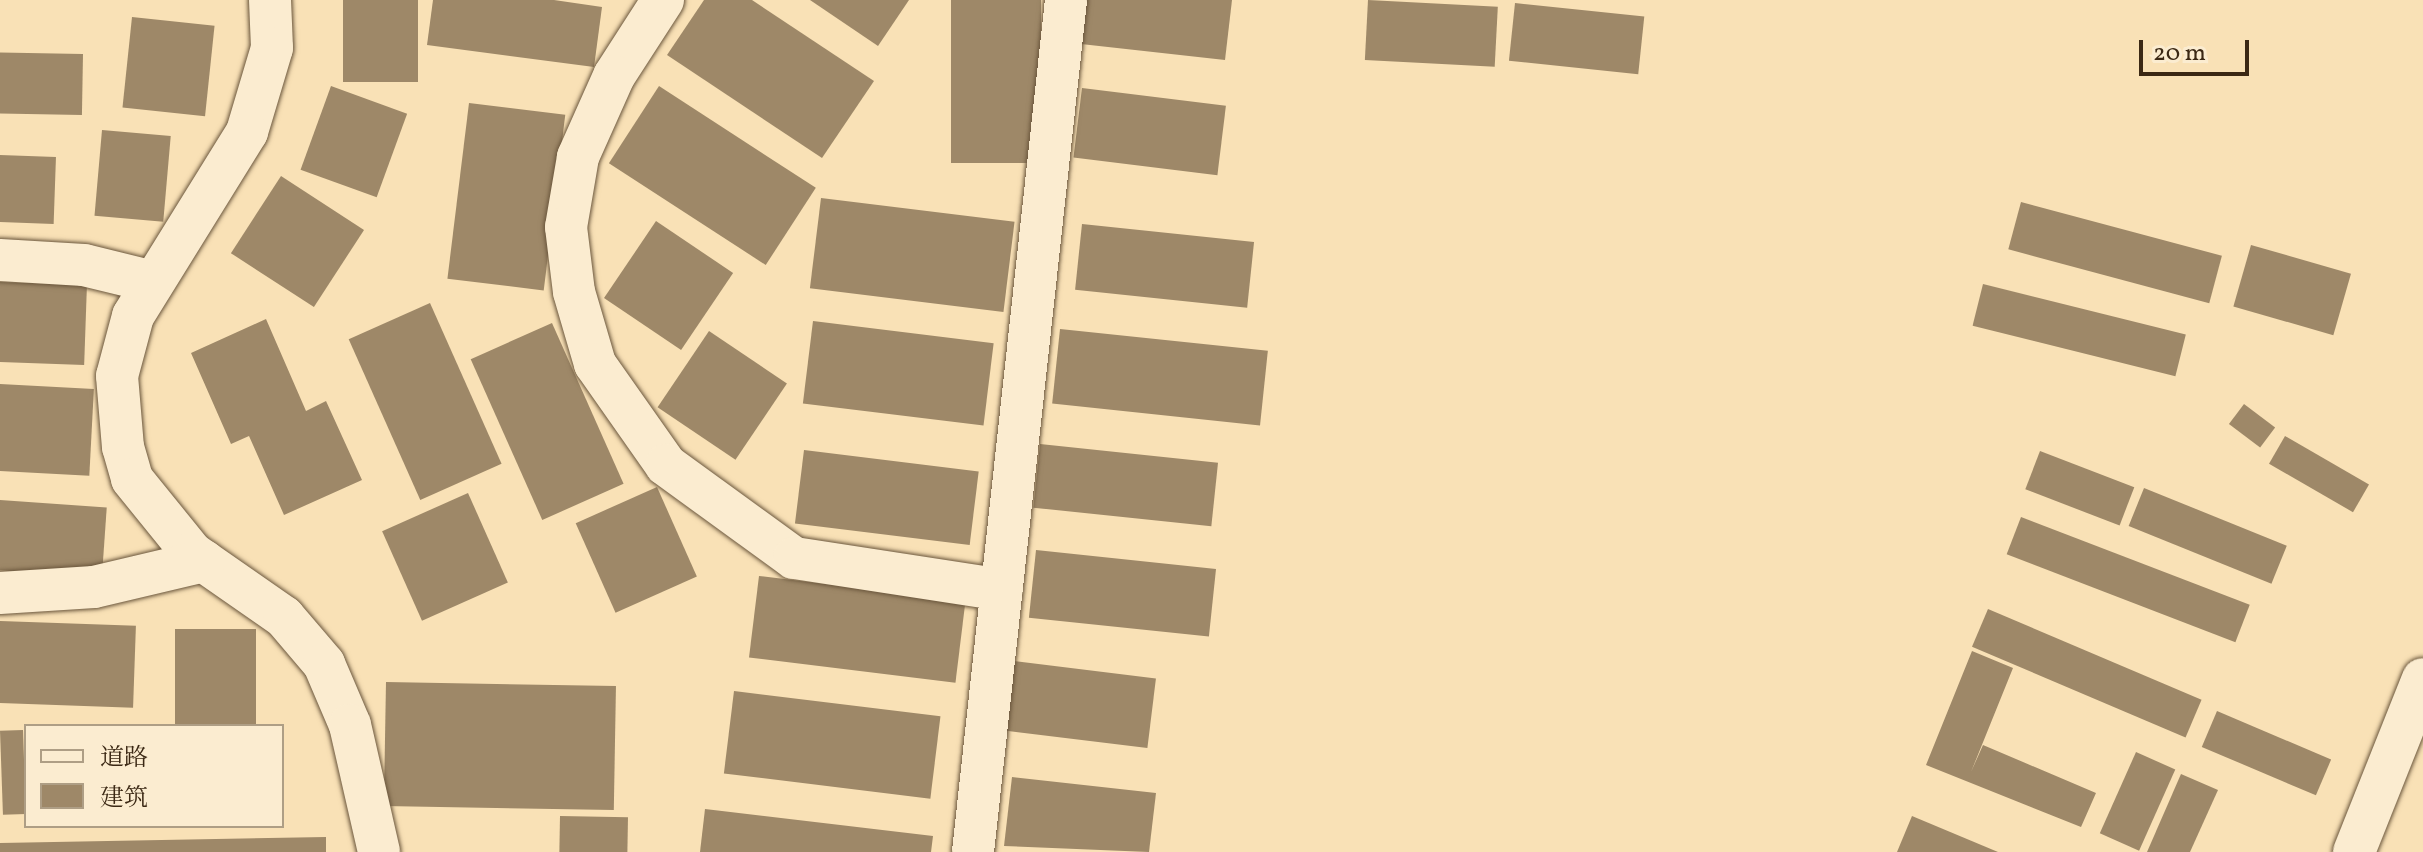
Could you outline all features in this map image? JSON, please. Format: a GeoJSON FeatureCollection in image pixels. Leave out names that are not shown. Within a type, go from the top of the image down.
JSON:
{"type":"FeatureCollection","features":[{"type":"Feature","properties":{"kind":"street"},"geometry":{"type":"LineString","coordinates":[[270,0],[272,48],[247,132],[133,316],[117,376],[123,447],[132,479],[204,561],[284,617],[324,664],[350,725],[379,852]]}},
{"type":"Feature","properties":{"kind":"street"},"geometry":{"type":"LineString","coordinates":[[663,0],[614,76],[578,157],[566,227],[574,292],[595,364],[666,465],[794,558],[1002,590]]}},
{"type":"Feature","properties":{"kind":"street"},"geometry":{"type":"LineString","coordinates":[[973,852],[1066,0]]}},
{"type":"Feature","properties":{"kind":"street"},"geometry":{"type":"LineString","coordinates":[[0,260],[84,265],[153,282]]}},
{"type":"Feature","properties":{"kind":"street"},"geometry":{"type":"LineString","coordinates":[[0,593],[94,587],[204,561]]}},
{"type":"Feature","properties":{"kind":"street"},"geometry":{"type":"LineString","coordinates":[[2354,852],[2423,679]]}},
{"type":"Feature","properties":{"kind":"building"},"geometry":{"type":"Polygon","coordinates":[[[343,0],[418,0],[418,82],[343,82],[343,0]]]}},
{"type":"Feature","properties":{"kind":"building"},"geometry":{"type":"Polygon","coordinates":[[[433,0],[554,0],[602,7],[594,67],[427,45],[433,0]]]}},
{"type":"Feature","properties":{"kind":"building"},"geometry":{"type":"Polygon","coordinates":[[[704,0],[752,0],[874,81],[822,158],[667,55],[704,0]]]}},
{"type":"Feature","properties":{"kind":"building"},"geometry":{"type":"Polygon","coordinates":[[[810,0],[909,0],[878,46],[810,0]]]}},
{"type":"Feature","properties":{"kind":"building"},"geometry":{"type":"Polygon","coordinates":[[[951,0],[1041,0],[1041,163],[951,163],[951,0]]]}},
{"type":"Feature","properties":{"kind":"building"},"geometry":{"type":"Polygon","coordinates":[[[1086,0],[1232,0],[1225,60],[1081,44],[1086,0]]]}},
{"type":"Feature","properties":{"kind":"building"},"geometry":{"type":"Polygon","coordinates":[[[1368,0],[1498,7],[1495,67],[1365,60],[1368,0]]]}},
{"type":"Feature","properties":{"kind":"building"},"geometry":{"type":"Polygon","coordinates":[[[1515,3],[1644,17],[1638,74],[1509,61],[1515,3]]]}},
{"type":"Feature","properties":{"kind":"building"},"geometry":{"type":"Polygon","coordinates":[[[132,17],[215,26],[205,116],[122,108],[132,17]]]}},
{"type":"Feature","properties":{"kind":"building"},"geometry":{"type":"Polygon","coordinates":[[[0,53],[83,54],[82,115],[0,114],[0,53]]]}},
{"type":"Feature","properties":{"kind":"building"},"geometry":{"type":"Polygon","coordinates":[[[331,86],[407,114],[377,197],[301,170],[331,86]]]}},
{"type":"Feature","properties":{"kind":"building"},"geometry":{"type":"Polygon","coordinates":[[[659,86],[816,188],[766,265],[609,163],[659,86]]]}},
{"type":"Feature","properties":{"kind":"building"},"geometry":{"type":"Polygon","coordinates":[[[1082,88],[1226,106],[1217,175],[1073,157],[1082,88]]]}},
{"type":"Feature","properties":{"kind":"building"},"geometry":{"type":"Polygon","coordinates":[[[469,103],[565,115],[544,291],[447,279],[469,103]]]}},
{"type":"Feature","properties":{"kind":"building"},"geometry":{"type":"Polygon","coordinates":[[[102,130],[171,136],[163,222],[95,216],[102,130]]]}},
{"type":"Feature","properties":{"kind":"building"},"geometry":{"type":"Polygon","coordinates":[[[0,155],[56,157],[54,224],[0,222],[0,155]]]}},
{"type":"Feature","properties":{"kind":"building"},"geometry":{"type":"Polygon","coordinates":[[[281,176],[364,230],[314,307],[231,253],[281,176]]]}},
{"type":"Feature","properties":{"kind":"building"},"geometry":{"type":"Polygon","coordinates":[[[821,198],[1015,222],[1003,312],[810,288],[821,198]]]}},
{"type":"Feature","properties":{"kind":"building"},"geometry":{"type":"Polygon","coordinates":[[[2021,202],[2222,256],[2209,303],[2008,249],[2021,202]]]}},
{"type":"Feature","properties":{"kind":"building"},"geometry":{"type":"Polygon","coordinates":[[[656,221],[733,273],[681,350],[604,298],[656,221]]]}},
{"type":"Feature","properties":{"kind":"building"},"geometry":{"type":"Polygon","coordinates":[[[1082,224],[1254,242],[1247,308],[1075,290],[1082,224]]]}},
{"type":"Feature","properties":{"kind":"building"},"geometry":{"type":"Polygon","coordinates":[[[2251,245],[2351,274],[2333,335],[2233,307],[2251,245]]]}},
{"type":"Feature","properties":{"kind":"building"},"geometry":{"type":"Polygon","coordinates":[[[0,282],[87,285],[84,365],[0,362],[0,282]]]}},
{"type":"Feature","properties":{"kind":"building"},"geometry":{"type":"Polygon","coordinates":[[[1983,284],[2186,335],[2175,376],[1973,326],[1983,284]]]}},
{"type":"Feature","properties":{"kind":"building"},"geometry":{"type":"Polygon","coordinates":[[[430,303],[502,464],[420,500],[349,339],[430,303]]]}},
{"type":"Feature","properties":{"kind":"building"},"geometry":{"type":"Polygon","coordinates":[[[266,319],[306,411],[326,401],[362,480],[284,515],[249,436],[231,444],[191,353],[266,319]]]}},
{"type":"Feature","properties":{"kind":"building"},"geometry":{"type":"Polygon","coordinates":[[[813,321],[994,343],[984,426],[803,403],[813,321]]]}},
{"type":"Feature","properties":{"kind":"building"},"geometry":{"type":"Polygon","coordinates":[[[552,323],[624,484],[542,520],[471,359],[552,323]]]}},
{"type":"Feature","properties":{"kind":"building"},"geometry":{"type":"Polygon","coordinates":[[[1060,329],[1268,351],[1260,425],[1052,404],[1060,329]]]}},
{"type":"Feature","properties":{"kind":"building"},"geometry":{"type":"Polygon","coordinates":[[[709,331],[787,384],[735,460],[658,407],[709,331]]]}},
{"type":"Feature","properties":{"kind":"building"},"geometry":{"type":"Polygon","coordinates":[[[0,384],[94,389],[89,476],[0,471],[0,384]]]}},
{"type":"Feature","properties":{"kind":"building"},"geometry":{"type":"Polygon","coordinates":[[[2244,404],[2275,427],[2260,447],[2229,424],[2244,404]]]}},
{"type":"Feature","properties":{"kind":"building"},"geometry":{"type":"Polygon","coordinates":[[[2285,436],[2369,484],[2353,512],[2269,464],[2285,436]]]}},
{"type":"Feature","properties":{"kind":"building"},"geometry":{"type":"Polygon","coordinates":[[[1040,444],[1218,463],[1211,526],[1033,508],[1040,444]]]}},
{"type":"Feature","properties":{"kind":"building"},"geometry":{"type":"Polygon","coordinates":[[[804,450],[979,471],[970,545],[795,523],[804,450]]]}},
{"type":"Feature","properties":{"kind":"building"},"geometry":{"type":"Polygon","coordinates":[[[2040,451],[2134,487],[2120,525],[2025,489],[2040,451]]]}},
{"type":"Feature","properties":{"kind":"building"},"geometry":{"type":"Polygon","coordinates":[[[657,487],[697,577],[616,613],[576,523],[657,487]]]}},
{"type":"Feature","properties":{"kind":"building"},"geometry":{"type":"Polygon","coordinates":[[[2144,488],[2287,546],[2271,584],[2129,526],[2144,488]]]}},
{"type":"Feature","properties":{"kind":"building"},"geometry":{"type":"Polygon","coordinates":[[[468,493],[508,583],[422,621],[382,531],[468,493]]]}},
{"type":"Feature","properties":{"kind":"building"},"geometry":{"type":"Polygon","coordinates":[[[0,500],[107,507],[102,577],[0,570],[0,500]]]}},
{"type":"Feature","properties":{"kind":"building"},"geometry":{"type":"Polygon","coordinates":[[[2021,517],[2250,605],[2235,642],[2007,554],[2021,517]]]}},
{"type":"Feature","properties":{"kind":"building"},"geometry":{"type":"Polygon","coordinates":[[[1036,550],[1216,569],[1209,637],[1029,618],[1036,550]]]}},
{"type":"Feature","properties":{"kind":"building"},"geometry":{"type":"Polygon","coordinates":[[[759,576],[965,601],[955,683],[749,657],[759,576]]]}},
{"type":"Feature","properties":{"kind":"building"},"geometry":{"type":"Polygon","coordinates":[[[1988,609],[2202,700],[2186,737],[1972,647],[1988,609]]]}},
{"type":"Feature","properties":{"kind":"building"},"geometry":{"type":"Polygon","coordinates":[[[0,621],[136,626],[133,708],[0,703],[0,621]]]}},
{"type":"Feature","properties":{"kind":"building"},"geometry":{"type":"Polygon","coordinates":[[[175,629],[256,629],[256,724],[175,724],[175,629]]]}},
{"type":"Feature","properties":{"kind":"building"},"geometry":{"type":"Polygon","coordinates":[[[1972,651],[2013,668],[1971,772],[1983,745],[2096,793],[2081,827],[1926,765],[1972,651]]]}},
{"type":"Feature","properties":{"kind":"building"},"geometry":{"type":"Polygon","coordinates":[[[1013,661],[1156,679],[1147,748],[1004,730],[1013,661]]]}},
{"type":"Feature","properties":{"kind":"building"},"geometry":{"type":"Polygon","coordinates":[[[386,682],[616,686],[614,810],[384,806],[386,682]]]}},
{"type":"Feature","properties":{"kind":"building"},"geometry":{"type":"Polygon","coordinates":[[[734,691],[940,716],[930,799],[724,773],[734,691]]]}},
{"type":"Feature","properties":{"kind":"building"},"geometry":{"type":"Polygon","coordinates":[[[2217,711],[2331,759],[2316,795],[2202,747],[2217,711]]]}},
{"type":"Feature","properties":{"kind":"building"},"geometry":{"type":"Polygon","coordinates":[[[23,730],[24,814],[3,815],[0,731],[23,730]]]}},
{"type":"Feature","properties":{"kind":"building"},"geometry":{"type":"Polygon","coordinates":[[[2136,752],[2175,769],[2139,851],[2100,833],[2136,752]]]}},
{"type":"Feature","properties":{"kind":"building"},"geometry":{"type":"Polygon","coordinates":[[[2181,774],[2218,790],[2190,852],[2147,852],[2181,774]]]}},
{"type":"Feature","properties":{"kind":"building"},"geometry":{"type":"Polygon","coordinates":[[[1012,777],[1156,793],[1149,852],[1004,846],[1012,777]]]}},
{"type":"Feature","properties":{"kind":"building"},"geometry":{"type":"Polygon","coordinates":[[[705,809],[933,836],[931,852],[700,852],[705,809]]]}},
{"type":"Feature","properties":{"kind":"building"},"geometry":{"type":"Polygon","coordinates":[[[560,816],[628,817],[627,852],[559,852],[560,816]]]}},
{"type":"Feature","properties":{"kind":"building"},"geometry":{"type":"Polygon","coordinates":[[[1912,816],[1998,852],[1897,852],[1912,816]]]}},
{"type":"Feature","properties":{"kind":"building"},"geometry":{"type":"Polygon","coordinates":[[[326,837],[326,852],[0,852],[0,843],[326,837]]]}}]}
